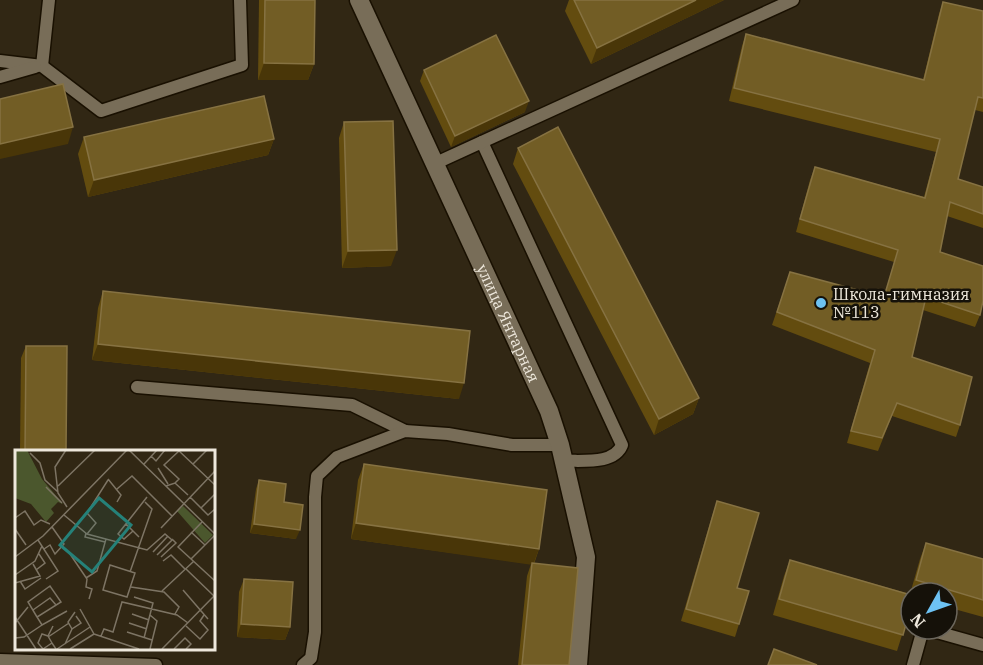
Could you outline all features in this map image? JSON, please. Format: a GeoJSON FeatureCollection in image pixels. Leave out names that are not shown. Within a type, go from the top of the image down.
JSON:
{"type":"FeatureCollection","features":[{"type":"Feature","properties":{"kind":"street","name":"улица Янтарная"},"geometry":{"type":"LineString","coordinates":[[359,0],[549,411],[562,453],[586,557],[579,665]]}},
{"type":"Feature","properties":{"kind":"lane"},"geometry":{"type":"LineString","coordinates":[[42,66],[49,0]]}},
{"type":"Feature","properties":{"kind":"lane"},"geometry":{"type":"LineString","coordinates":[[0,61],[42,66],[101,111],[242,65],[240,0]]}},
{"type":"Feature","properties":{"kind":"lane"},"geometry":{"type":"LineString","coordinates":[[436,163],[794,0]]}},
{"type":"Feature","properties":{"kind":"lane"},"geometry":{"type":"LineString","coordinates":[[0,77],[42,66]]}},
{"type":"Feature","properties":{"kind":"lane"},"geometry":{"type":"LineString","coordinates":[[137,387],[352,405],[405,431],[448,434],[562,453],[608,458],[619,452],[622,445],[482,142]]}},
{"type":"Feature","properties":{"kind":"lane"},"geometry":{"type":"LineString","coordinates":[[303,665],[311,658],[315,632],[317,476],[337,457],[405,431]]}},
{"type":"Feature","properties":{"kind":"lane"},"geometry":{"type":"LineString","coordinates":[[959,638],[983,645]]}},
{"type":"Feature","properties":{"kind":"lane"},"geometry":{"type":"LineString","coordinates":[[913,665],[921,641]]}},
{"type":"Feature","properties":{"kind":"lane"},"geometry":{"type":"LineString","coordinates":[[0,660],[156,665]]}},
{"type":"Feature","properties":{"kind":"building"},"geometry":{"type":"Polygon","coordinates":[[[265,0],[315,0],[314,64],[264,63],[265,0]]]}},
{"type":"Feature","properties":{"kind":"building"},"geometry":{"type":"Polygon","coordinates":[[[574,0],[696,0],[597,48],[574,0]]]}},
{"type":"Feature","properties":{"kind":"building"},"geometry":{"type":"Polygon","coordinates":[[[943,2],[983,11],[983,98],[978,97],[958,179],[983,187],[983,214],[950,202],[940,252],[983,266],[983,301],[980,315],[926,297],[912,357],[972,377],[960,425],[897,403],[882,438],[851,431],[875,350],[777,312],[790,272],[884,297],[898,250],[800,219],[815,167],[925,198],[940,139],[734,88],[746,34],[924,80],[943,2]]]}},
{"type":"Feature","properties":{"kind":"building"},"geometry":{"type":"Polygon","coordinates":[[[496,35],[529,101],[455,136],[424,70],[496,35]]]}},
{"type":"Feature","properties":{"kind":"building"},"geometry":{"type":"Polygon","coordinates":[[[63,84],[73,127],[0,144],[0,99],[63,84]]]}},
{"type":"Feature","properties":{"kind":"building"},"geometry":{"type":"Polygon","coordinates":[[[264,96],[274,139],[94,180],[84,137],[264,96]]]}},
{"type":"Feature","properties":{"kind":"building"},"geometry":{"type":"Polygon","coordinates":[[[393,121],[397,250],[348,251],[344,122],[393,121]]]}},
{"type":"Feature","properties":{"kind":"building"},"geometry":{"type":"Polygon","coordinates":[[[558,127],[699,398],[659,419],[518,148],[558,127]]]}},
{"type":"Feature","properties":{"kind":"building"},"geometry":{"type":"Polygon","coordinates":[[[103,291],[470,331],[464,383],[98,344],[103,291]]]}},
{"type":"Feature","properties":{"kind":"building"},"geometry":{"type":"Polygon","coordinates":[[[26,346],[67,346],[66,450],[25,450],[26,346]]]}},
{"type":"Feature","properties":{"kind":"building"},"geometry":{"type":"Polygon","coordinates":[[[364,464],[547,490],[539,549],[356,523],[364,464]]]}},
{"type":"Feature","properties":{"kind":"building"},"geometry":{"type":"Polygon","coordinates":[[[259,480],[286,484],[284,502],[303,505],[300,530],[254,524],[259,480]]]}},
{"type":"Feature","properties":{"kind":"building"},"geometry":{"type":"Polygon","coordinates":[[[717,501],[759,513],[737,588],[749,591],[739,624],[686,609],[717,501]]]}},
{"type":"Feature","properties":{"kind":"building"},"geometry":{"type":"Polygon","coordinates":[[[926,543],[983,559],[983,600],[959,593],[959,581],[916,580],[926,543]]]}},
{"type":"Feature","properties":{"kind":"building"},"geometry":{"type":"Polygon","coordinates":[[[790,560],[899,592],[899,634],[779,599],[790,560]]]}},
{"type":"Feature","properties":{"kind":"building"},"geometry":{"type":"Polygon","coordinates":[[[532,563],[578,568],[569,665],[522,665],[532,563]]]}},
{"type":"Feature","properties":{"kind":"building"},"geometry":{"type":"Polygon","coordinates":[[[244,579],[293,582],[290,627],[241,624],[244,579]]]}},
{"type":"Feature","properties":{"kind":"building"},"geometry":{"type":"Polygon","coordinates":[[[774,649],[817,665],[768,665],[774,649]]]}},
{"type":"Feature","properties":{"kind":"place","name":"Школа-гимназия №113"},"geometry":{"type":"Point","coordinates":[821,303]}}]}
